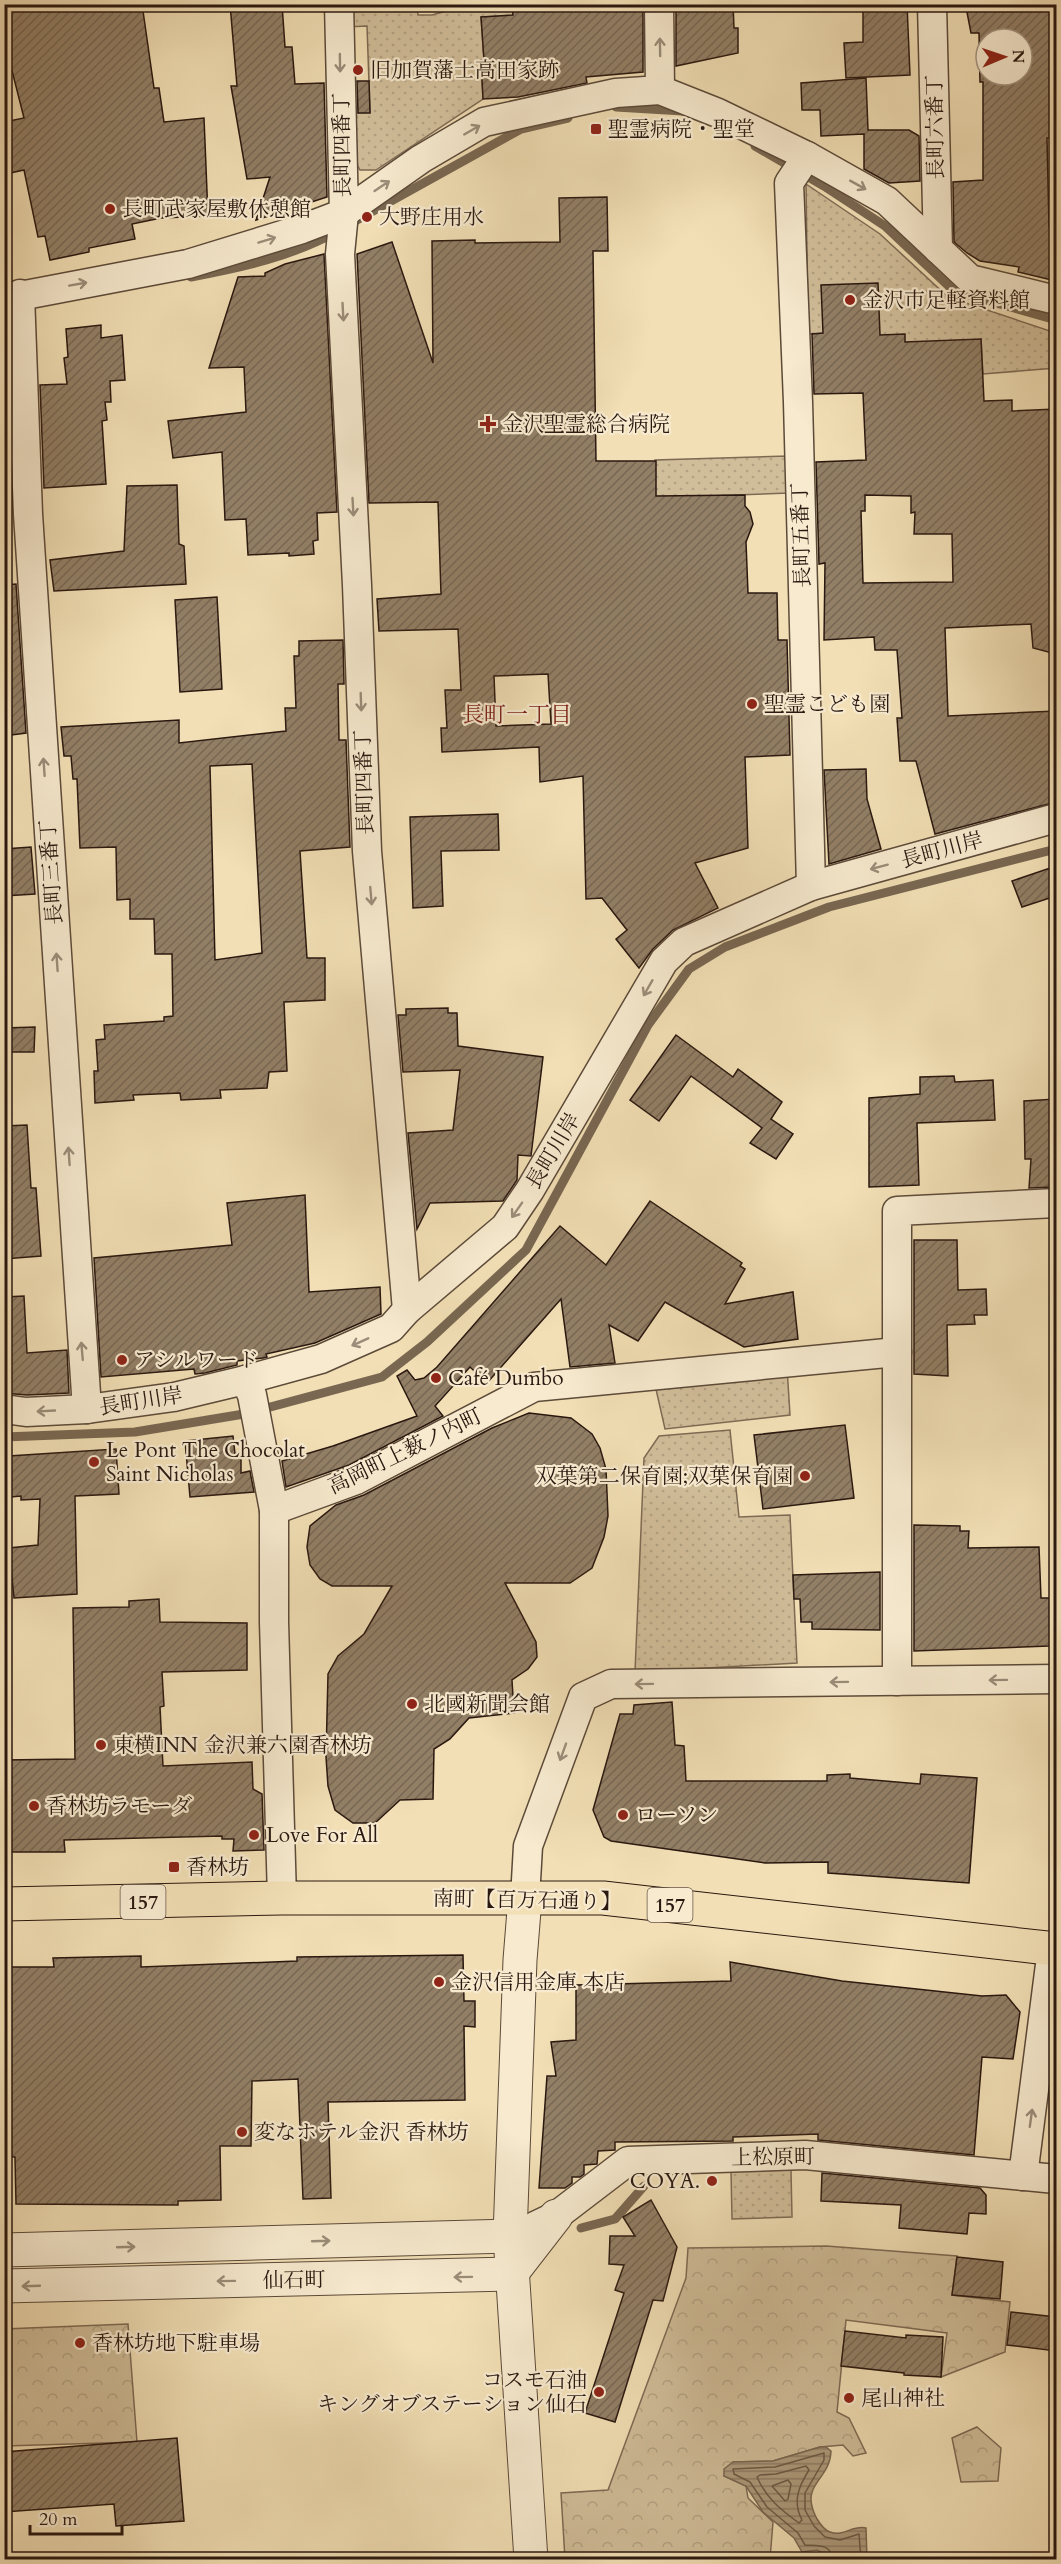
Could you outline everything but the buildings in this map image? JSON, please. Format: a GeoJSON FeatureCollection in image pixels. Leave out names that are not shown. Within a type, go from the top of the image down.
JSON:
{"type":"FeatureCollection","features":[{"type":"Feature","properties":{"kind":"highway","name":"南町【百万石通り】"},"geometry":{"type":"LineString","coordinates":[[282,1898],[603,1898],[1054,1949]]}},
{"type":"Feature","properties":{"kind":"highway","name":"157"},"geometry":{"type":"LineString","coordinates":[[4,1904],[282,1898]]}},
{"type":"Feature","properties":{"kind":"street","name":"長町四番丁"},"geometry":{"type":"LineString","coordinates":[[339,4],[344,213],[340,254],[357,585],[367,851],[407,1310]]}},
{"type":"Feature","properties":{"kind":"street"},"geometry":{"type":"LineString","coordinates":[[659,4],[660,90]]}},
{"type":"Feature","properties":{"kind":"street","name":"長町六番丁"},"geometry":{"type":"LineString","coordinates":[[932,4],[938,249]]}},
{"type":"Feature","properties":{"kind":"street"},"geometry":{"type":"LineString","coordinates":[[12,297],[188,264],[302,229],[344,213],[421,159],[484,122],[616,93],[660,90],[718,113],[807,156],[887,201],[970,279],[1056,300]]}},
{"type":"Feature","properties":{"kind":"street","name":"長町五番丁"},"geometry":{"type":"LineString","coordinates":[[807,156],[789,183],[798,402],[811,886]]}},
{"type":"Feature","properties":{"kind":"street","name":"長町三番丁"},"geometry":{"type":"LineString","coordinates":[[12,297],[22,334],[28,514],[87,1409]]}},
{"type":"Feature","properties":{"kind":"street","name":"長町川岸"},"geometry":{"type":"LineString","coordinates":[[4,1409],[26,1412],[87,1409],[248,1387],[321,1359],[391,1328],[407,1310],[505,1227],[530,1190],[664,961],[684,942],[811,886],[1056,818]]}},
{"type":"Feature","properties":{"kind":"street"},"geometry":{"type":"LineString","coordinates":[[897,1681],[897,1211],[1056,1203]]}},
{"type":"Feature","properties":{"kind":"street","name":"高岡町上薮ノ内町"},"geometry":{"type":"LineString","coordinates":[[274,1510],[356,1480],[534,1387],[897,1352]]}},
{"type":"Feature","properties":{"kind":"street"},"geometry":{"type":"LineString","coordinates":[[248,1387],[274,1510],[274,1622],[282,1898]]}},
{"type":"Feature","properties":{"kind":"street"},"geometry":{"type":"LineString","coordinates":[[531,2559],[510,2236],[520,1960],[528,1846],[583,1697],[611,1684],[1056,1679]]}},
{"type":"Feature","properties":{"kind":"street"},"geometry":{"type":"LineString","coordinates":[[1023,2175],[1054,1949]]}},
{"type":"Feature","properties":{"kind":"street","name":"上松原町"},"geometry":{"type":"LineString","coordinates":[[510,2236],[556,2216],[628,2161],[805,2155],[1056,2179]]}},
{"type":"Feature","properties":{"kind":"street"},"geometry":{"type":"LineString","coordinates":[[511,2274],[556,2216]]}},
{"type":"Feature","properties":{"kind":"street","name":"仙石町"},"geometry":{"type":"LineString","coordinates":[[4,2250],[510,2236]]}},
{"type":"Feature","properties":{"kind":"street"},"geometry":{"type":"LineString","coordinates":[[76,2248],[78,2284]]}},
{"type":"Feature","properties":{"kind":"street","name":"仙石町"},"geometry":{"type":"LineString","coordinates":[[4,2286],[511,2274]]}},
{"type":"Feature","properties":{"kind":"green space"},"geometry":{"type":"Polygon","coordinates":[[[345,5],[417,5],[418,15],[432,15],[465,5],[512,5],[513,16],[481,17],[484,60],[481,61],[483,99],[376,170],[360,170],[351,154],[349,113],[370,112],[367,26],[346,27],[345,5]]]}},
{"type":"Feature","properties":{"kind":"green space"},"geometry":{"type":"Polygon","coordinates":[[[806,184],[880,234],[948,297],[1056,333],[1056,368],[983,374],[981,339],[930,376],[868,335],[867,332],[808,334],[806,184]]]}},
{"type":"Feature","properties":{"kind":"green space"},"geometry":{"type":"Polygon","coordinates":[[[788,456],[789,493],[653,498],[655,460],[788,456]]]}},
{"type":"Feature","properties":{"kind":"green space"},"geometry":{"type":"Polygon","coordinates":[[[787,1367],[790,1415],[665,1429],[655,1385],[787,1367]]]}},
{"type":"Feature","properties":{"kind":"green space"},"geometry":{"type":"Polygon","coordinates":[[[730,1430],[739,1517],[790,1515],[797,1663],[635,1672],[644,1458],[659,1436],[730,1430]]]}},
{"type":"Feature","properties":{"kind":"green space"},"geometry":{"type":"Polygon","coordinates":[[[791,2170],[792,2217],[732,2219],[731,2171],[791,2170]]]}},
{"type":"Feature","properties":{"kind":"green space"},"geometry":{"type":"Polygon","coordinates":[[[826,2246],[957,2256],[952,2295],[1010,2302],[1005,2352],[941,2377],[947,2333],[846,2320],[837,2412],[849,2418],[866,2453],[853,2456],[843,2445],[820,2447],[773,2461],[733,2462],[724,2476],[746,2486],[748,2498],[773,2522],[770,2559],[565,2559],[561,2493],[608,2490],[686,2278],[688,2248],[826,2246]]]}},
{"type":"Feature","properties":{"kind":"green space"},"geometry":{"type":"Polygon","coordinates":[[[128,2324],[137,2442],[5,2446],[4,2329],[128,2324]]]}},
{"type":"Feature","properties":{"kind":"green space"},"geometry":{"type":"Polygon","coordinates":[[[977,2427],[1001,2448],[998,2481],[961,2482],[952,2438],[977,2427]]]}},
{"type":"Feature","properties":{"kind":"water"},"geometry":{"type":"Polygon","coordinates":[[[826,2447],[831,2451],[826,2470],[816,2483],[811,2498],[817,2519],[826,2530],[835,2533],[866,2528],[867,2559],[827,2559],[817,2550],[802,2552],[794,2538],[763,2512],[746,2486],[724,2476],[724,2469],[733,2462],[773,2461],[826,2447]]]}},
{"type":"Feature","properties":{"kind":"waterway"},"geometry":{"type":"LineString","coordinates":[[616,107],[683,111]]}},
{"type":"Feature","properties":{"kind":"waterway"},"geometry":{"type":"LineString","coordinates":[[355,221],[521,129],[568,118]]}},
{"type":"Feature","properties":{"kind":"waterway"},"geometry":{"type":"LineString","coordinates":[[755,146],[824,186],[885,226],[954,291],[1056,320]]}},
{"type":"Feature","properties":{"kind":"waterway"},"geometry":{"type":"LineString","coordinates":[[191,277],[266,260],[302,248],[338,231]]}},
{"type":"Feature","properties":{"kind":"waterway"},"geometry":{"type":"LineString","coordinates":[[4,1437],[135,1432],[244,1414],[382,1377],[427,1342],[526,1250],[648,1025],[689,969],[725,947],[829,907],[1056,849]]}},
{"type":"Feature","properties":{"kind":"waterway"},"geometry":{"type":"LineString","coordinates":[[581,2228],[615,2219],[644,2186]]}},
{"type":"Feature","properties":{"kind":"place","name":"旧加賀藩士高田家跡"},"geometry":{"type":"Point","coordinates":[358,70]}},
{"type":"Feature","properties":{"kind":"place","name":"聖霊病院・聖堂"},"geometry":{"type":"Point","coordinates":[596,129]}},
{"type":"Feature","properties":{"kind":"place","name":"長町武家屋敷休憩館"},"geometry":{"type":"Point","coordinates":[110,209]}},
{"type":"Feature","properties":{"kind":"place","name":"大野庄用水"},"geometry":{"type":"Point","coordinates":[367,217]}},
{"type":"Feature","properties":{"kind":"place","name":"金沢市足軽資料館"},"geometry":{"type":"Point","coordinates":[850,300]}},
{"type":"Feature","properties":{"kind":"place","name":"金沢聖霊総合病院"},"geometry":{"type":"Point","coordinates":[488,424]}},
{"type":"Feature","properties":{"kind":"place","name":"聖霊こども園"},"geometry":{"type":"Point","coordinates":[752,704]}},
{"type":"Feature","properties":{"kind":"place","name":"アシルワード"},"geometry":{"type":"Point","coordinates":[122,1360]}},
{"type":"Feature","properties":{"kind":"place","name":"Café Dumbo"},"geometry":{"type":"Point","coordinates":[436,1378]}},
{"type":"Feature","properties":{"kind":"place","name":"Le Pont The Chocolat Saint Nicholas"},"geometry":{"type":"Point","coordinates":[94,1462]}},
{"type":"Feature","properties":{"kind":"place","name":"双葉第二保育園;双葉保育園"},"geometry":{"type":"Point","coordinates":[805,1476]}},
{"type":"Feature","properties":{"kind":"place","name":"北國新聞会館"},"geometry":{"type":"Point","coordinates":[412,1704]}},
{"type":"Feature","properties":{"kind":"place","name":"東横INN 金沢兼六園香林坊"},"geometry":{"type":"Point","coordinates":[101,1745]}},
{"type":"Feature","properties":{"kind":"place","name":"香林坊ラモーダ"},"geometry":{"type":"Point","coordinates":[34,1806]}},
{"type":"Feature","properties":{"kind":"place","name":"ローソン"},"geometry":{"type":"Point","coordinates":[623,1815]}},
{"type":"Feature","properties":{"kind":"place","name":"Love For All"},"geometry":{"type":"Point","coordinates":[254,1835]}},
{"type":"Feature","properties":{"kind":"place","name":"香林坊"},"geometry":{"type":"Point","coordinates":[174,1867]}},
{"type":"Feature","properties":{"kind":"place","name":"金沢信用金庫 本店"},"geometry":{"type":"Point","coordinates":[439,1982]}},
{"type":"Feature","properties":{"kind":"place","name":"変なホテル金沢 香林坊"},"geometry":{"type":"Point","coordinates":[242,2132]}},
{"type":"Feature","properties":{"kind":"place","name":"COYA."},"geometry":{"type":"Point","coordinates":[712,2181]}},
{"type":"Feature","properties":{"kind":"place","name":"香林坊地下駐車場"},"geometry":{"type":"Point","coordinates":[80,2343]}},
{"type":"Feature","properties":{"kind":"place","name":"コスモ石油 キングオブステーション仙石"},"geometry":{"type":"Point","coordinates":[599,2392]}},
{"type":"Feature","properties":{"kind":"place","name":"尾山神社"},"geometry":{"type":"Point","coordinates":[849,2398]}},
{"type":"Feature","properties":{"kind":"district","name":"長町一丁目"},"geometry":{"type":"Point","coordinates":[517,714]}}]}
